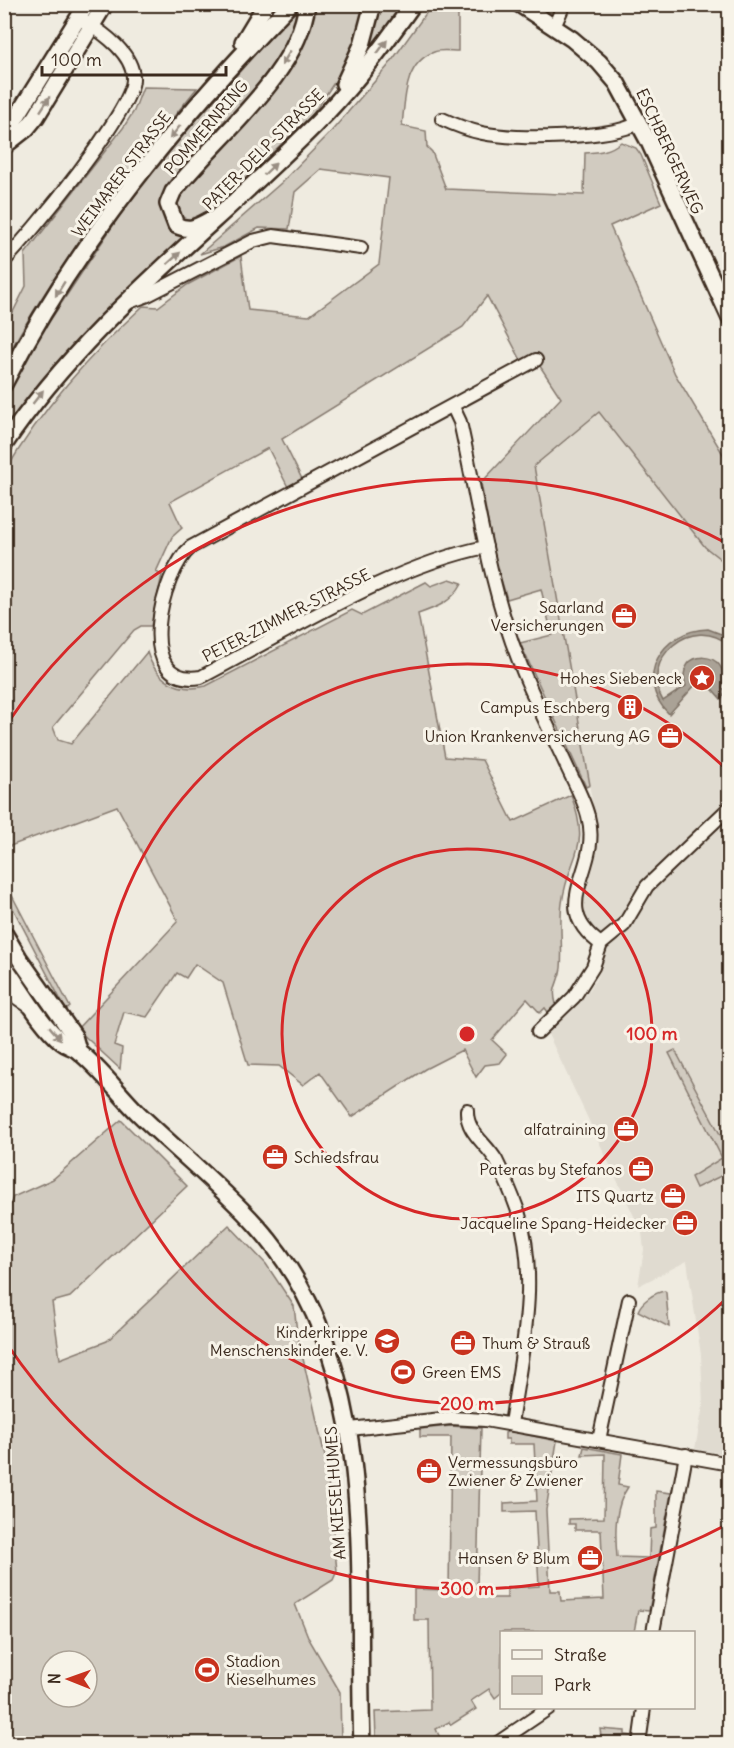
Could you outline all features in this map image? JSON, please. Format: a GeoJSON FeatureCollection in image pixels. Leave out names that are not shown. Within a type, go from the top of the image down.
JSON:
{"type":"FeatureCollection","features":[{"type":"Feature","properties":{"kind":"street"},"geometry":{"type":"LineString","coordinates":[[4,137],[10,115],[87,4]]}},
{"type":"Feature","properties":{"kind":"street"},"geometry":{"type":"LineString","coordinates":[[4,146],[27,128],[36,117],[105,4]]}},
{"type":"Feature","properties":{"kind":"street","name":"POMMERNRING"},"geometry":{"type":"LineString","coordinates":[[212,87],[261,17],[266,4]]}},
{"type":"Feature","properties":{"kind":"street","name":"WEIMARER STRASSE"},"geometry":{"type":"LineString","coordinates":[[4,384],[36,326],[105,222],[212,87],[290,4]]}},
{"type":"Feature","properties":{"kind":"street","name":"POMMERNRING"},"geometry":{"type":"LineString","coordinates":[[228,209],[193,229],[187,230],[176,225],[168,204],[184,178],[247,109],[279,69],[299,36],[308,4]]}},
{"type":"Feature","properties":{"kind":"street"},"geometry":{"type":"LineString","coordinates":[[317,124],[357,60],[373,4]]}},
{"type":"Feature","properties":{"kind":"street","name":"PATER-DELP-STRASSE"},"geometry":{"type":"LineString","coordinates":[[4,445],[50,381],[123,304],[317,124],[356,81],[413,4]]}},
{"type":"Feature","properties":{"kind":"street","name":"ESCHBERGERWEG"},"geometry":{"type":"LineString","coordinates":[[519,4],[554,27],[599,62],[617,83],[639,123],[729,318]]}},
{"type":"Feature","properties":{"kind":"street"},"geometry":{"type":"LineString","coordinates":[[554,27],[564,4]]}},
{"type":"Feature","properties":{"kind":"street"},"geometry":{"type":"LineString","coordinates":[[4,261],[38,224],[114,122],[130,96],[134,78],[131,67],[113,44],[79,18]]}},
{"type":"Feature","properties":{"kind":"street"},"geometry":{"type":"LineString","coordinates":[[442,119],[482,133],[504,135],[604,133],[625,130],[639,123]]}},
{"type":"Feature","properties":{"kind":"street","name":"PATER-DELP-STRASSE"},"geometry":{"type":"LineString","coordinates":[[123,304],[148,295],[263,238],[273,236],[361,248]]}},
{"type":"Feature","properties":{"kind":"street","name":"PETER-ZIMMER-STRASSE"},"geometry":{"type":"LineString","coordinates":[[486,547],[461,552],[371,589],[201,677],[183,678],[175,674],[161,658],[158,650],[164,603],[171,579],[177,563],[191,547],[537,360]]}},
{"type":"Feature","properties":{"kind":"street"},"geometry":{"type":"LineString","coordinates":[[453,407],[460,422],[497,596],[519,663],[588,813],[592,842],[574,906],[577,920],[584,930],[601,944]]}},
{"type":"Feature","properties":{"kind":"street"},"geometry":{"type":"LineString","coordinates":[[538,1032],[574,997],[593,967],[601,944],[624,925],[647,886],[660,870],[729,807]]}},
{"type":"Feature","properties":{"kind":"street","name":"AM KIESELHUMES"},"geometry":{"type":"LineString","coordinates":[[4,933],[74,1036],[78,1050]]}},
{"type":"Feature","properties":{"kind":"street"},"geometry":{"type":"LineString","coordinates":[[4,966],[35,1010]]}},
{"type":"Feature","properties":{"kind":"street"},"geometry":{"type":"LineString","coordinates":[[4,988],[35,1010]]}},
{"type":"Feature","properties":{"kind":"street","name":"AM KIESELHUMES"},"geometry":{"type":"LineString","coordinates":[[35,1010],[62,1042],[78,1050],[138,1113],[213,1180],[255,1224],[280,1256],[307,1299],[328,1346],[350,1429],[358,1552],[362,1743]]}},
{"type":"Feature","properties":{"kind":"street"},"geometry":{"type":"LineString","coordinates":[[467,1110],[469,1127],[496,1160],[508,1188],[528,1252],[528,1293],[511,1424]]}},
{"type":"Feature","properties":{"kind":"street"},"geometry":{"type":"LineString","coordinates":[[598,1440],[629,1300]]}},
{"type":"Feature","properties":{"kind":"street"},"geometry":{"type":"LineString","coordinates":[[350,1429],[451,1418],[511,1424],[729,1464]]}},
{"type":"Feature","properties":{"kind":"street"},"geometry":{"type":"LineString","coordinates":[[653,1631],[686,1455]]}},
{"type":"Feature","properties":{"kind":"street"},"geometry":{"type":"LineString","coordinates":[[496,1743],[546,1709]]}},
{"type":"Feature","properties":{"kind":"street"},"geometry":{"type":"LineString","coordinates":[[639,1743],[644,1709]]}},
{"type":"Feature","properties":{"kind":"shaded area"},"geometry":{"type":"Polygon","coordinates":[[[599,412],[705,547],[729,566],[729,1455],[695,1449],[703,1406],[701,1355],[687,1261],[638,1286],[644,1250],[642,1233],[547,1032],[570,1013],[591,988],[600,972],[609,940],[595,930],[583,913],[582,901],[594,865],[597,829],[534,466],[599,412]]]}},
{"type":"Feature","properties":{"kind":"shaded area"},"geometry":{"type":"Polygon","coordinates":[[[708,629],[729,637],[729,645],[715,636],[700,634],[673,645],[663,656],[658,670],[657,685],[663,701],[686,686],[684,673],[688,664],[704,657],[720,665],[723,675],[722,688],[727,691],[721,699],[707,683],[709,675],[701,670],[694,675],[696,684],[669,714],[658,700],[653,686],[653,672],[657,659],[677,638],[691,632],[708,629]]]}},
{"type":"Feature","properties":{"kind":"green space"},"geometry":{"type":"Polygon","coordinates":[[[299,5],[291,33],[261,81],[182,166],[166,189],[163,206],[165,220],[173,230],[189,237],[113,305],[67,352],[5,434],[4,401],[12,385],[43,331],[118,218],[160,161],[299,5]]]}},
{"type":"Feature","properties":{"kind":"green space"},"geometry":{"type":"Polygon","coordinates":[[[315,5],[366,5],[352,56],[313,114],[214,208],[192,220],[183,219],[177,202],[182,193],[241,130],[281,80],[309,30],[315,5]]]}},
{"type":"Feature","properties":{"kind":"green space"},"geometry":{"type":"Polygon","coordinates":[[[380,5],[408,5],[363,63],[380,5]]]}},
{"type":"Feature","properties":{"kind":"green space"},"geometry":{"type":"Polygon","coordinates":[[[432,5],[458,5],[458,51],[436,51],[424,57],[411,73],[402,126],[426,131],[427,147],[432,152],[446,189],[584,195],[585,153],[604,150],[621,142],[636,148],[641,155],[661,203],[610,226],[675,374],[729,464],[729,566],[705,547],[599,412],[534,466],[590,785],[586,787],[520,643],[552,635],[541,589],[507,599],[494,556],[481,483],[561,398],[534,357],[522,362],[487,296],[463,327],[282,439],[302,479],[288,487],[268,448],[170,502],[182,528],[172,537],[156,572],[162,575],[151,626],[141,626],[134,630],[53,727],[58,740],[71,744],[147,652],[156,670],[169,682],[186,688],[206,686],[352,610],[362,615],[426,582],[431,586],[450,579],[462,583],[454,595],[438,606],[418,614],[445,757],[482,760],[513,822],[571,795],[577,814],[579,841],[562,903],[561,960],[555,989],[556,1004],[548,1012],[545,1008],[540,1013],[527,999],[492,1040],[507,1054],[500,1063],[485,1065],[476,1077],[462,1050],[425,1069],[352,1117],[320,1072],[303,1085],[279,1066],[248,1065],[223,983],[195,964],[186,978],[177,973],[147,1017],[124,1012],[114,1045],[122,1048],[120,1069],[77,1029],[178,921],[117,806],[5,848],[5,472],[35,426],[68,384],[143,306],[158,307],[187,285],[241,256],[248,310],[309,316],[379,264],[389,178],[321,169],[295,192],[289,229],[259,228],[224,247],[200,254],[281,183],[329,134],[388,66],[432,5]]]}},
{"type":"Feature","properties":{"kind":"green space"},"geometry":{"type":"Polygon","coordinates":[[[143,87],[197,88],[145,153],[71,254],[5,360],[5,328],[26,286],[25,254],[123,128],[134,111],[143,87]]]}},
{"type":"Feature","properties":{"kind":"green space"},"geometry":{"type":"Polygon","coordinates":[[[5,882],[70,1007],[66,1010],[5,893],[5,882]]]}},
{"type":"Feature","properties":{"kind":"green space"},"geometry":{"type":"Polygon","coordinates":[[[675,1050],[729,1151],[729,1172],[696,1188],[691,1177],[722,1158],[669,1053],[675,1050]]]}},
{"type":"Feature","properties":{"kind":"green space","name":"Stadion Kieselhumes"},"geometry":{"type":"Polygon","coordinates":[[[121,1120],[187,1186],[70,1297],[52,1302],[60,1359],[107,1341],[229,1225],[266,1264],[294,1306],[297,1332],[326,1461],[337,1571],[333,1580],[295,1604],[309,1639],[340,1692],[341,1743],[5,1743],[5,1219],[13,1197],[53,1179],[121,1120]]]}},
{"type":"Feature","properties":{"kind":"green space"},"geometry":{"type":"Polygon","coordinates":[[[665,1291],[669,1327],[638,1311],[649,1298],[665,1291]]]}},
{"type":"Feature","properties":{"kind":"green space"},"geometry":{"type":"Polygon","coordinates":[[[451,1426],[481,1428],[477,1586],[489,1587],[489,1598],[507,1598],[507,1588],[539,1586],[535,1511],[504,1512],[504,1503],[537,1501],[534,1444],[509,1444],[509,1439],[505,1439],[505,1433],[509,1431],[557,1441],[546,1510],[550,1591],[560,1591],[561,1601],[604,1599],[601,1530],[575,1530],[575,1524],[569,1524],[569,1519],[604,1518],[605,1454],[582,1455],[584,1447],[622,1454],[618,1485],[628,1487],[618,1512],[617,1557],[649,1558],[650,1529],[656,1528],[656,1491],[671,1493],[649,1611],[638,1610],[634,1631],[500,1631],[500,1694],[495,1698],[489,1689],[471,1701],[476,1709],[451,1725],[449,1722],[436,1729],[440,1738],[425,1743],[384,1743],[384,1738],[376,1738],[375,1712],[430,1710],[429,1620],[414,1620],[414,1589],[449,1590],[451,1437],[420,1437],[420,1429],[451,1426]]]}},
{"type":"Feature","properties":{"kind":"green space"},"geometry":{"type":"Polygon","coordinates":[[[600,1729],[625,1731],[625,1735],[632,1736],[631,1743],[577,1743],[601,1737],[600,1729]]]}},
{"type":"Feature","properties":{"kind":"place","name":"Saarland Versicherungen"},"geometry":{"type":"Point","coordinates":[624,616]}},
{"type":"Feature","properties":{"kind":"place","name":"Hohes Siebeneck"},"geometry":{"type":"Point","coordinates":[702,678]}},
{"type":"Feature","properties":{"kind":"place","name":"Campus Eschberg"},"geometry":{"type":"Point","coordinates":[630,707]}},
{"type":"Feature","properties":{"kind":"place","name":"Union Krankenversicherung AG"},"geometry":{"type":"Point","coordinates":[670,736]}},
{"type":"Feature","properties":{"kind":"place","name":"alfatraining"},"geometry":{"type":"Point","coordinates":[626,1129]}},
{"type":"Feature","properties":{"kind":"place","name":"Schiedsfrau"},"geometry":{"type":"Point","coordinates":[275,1157]}},
{"type":"Feature","properties":{"kind":"place","name":"Pateras by Stefanos"},"geometry":{"type":"Point","coordinates":[641,1169]}},
{"type":"Feature","properties":{"kind":"place","name":"ITS Quartz"},"geometry":{"type":"Point","coordinates":[673,1196]}},
{"type":"Feature","properties":{"kind":"place","name":"Jacqueline Spang-Heidecker"},"geometry":{"type":"Point","coordinates":[685,1223]}},
{"type":"Feature","properties":{"kind":"place","name":"Kinderkrippe Menschenskinder e. V."},"geometry":{"type":"Point","coordinates":[387,1341]}},
{"type":"Feature","properties":{"kind":"place","name":"Thum & Strauß"},"geometry":{"type":"Point","coordinates":[463,1343]}},
{"type":"Feature","properties":{"kind":"place","name":"Green EMS"},"geometry":{"type":"Point","coordinates":[403,1372]}},
{"type":"Feature","properties":{"kind":"place","name":"Vermessungsbüro Zwiener & Zwiener"},"geometry":{"type":"Point","coordinates":[429,1471]}},
{"type":"Feature","properties":{"kind":"place","name":"Hansen & Blum"},"geometry":{"type":"Point","coordinates":[590,1558]}},
{"type":"Feature","properties":{"kind":"place","name":"Stadion Kieselhumes"},"geometry":{"type":"Point","coordinates":[207,1670]}}]}
